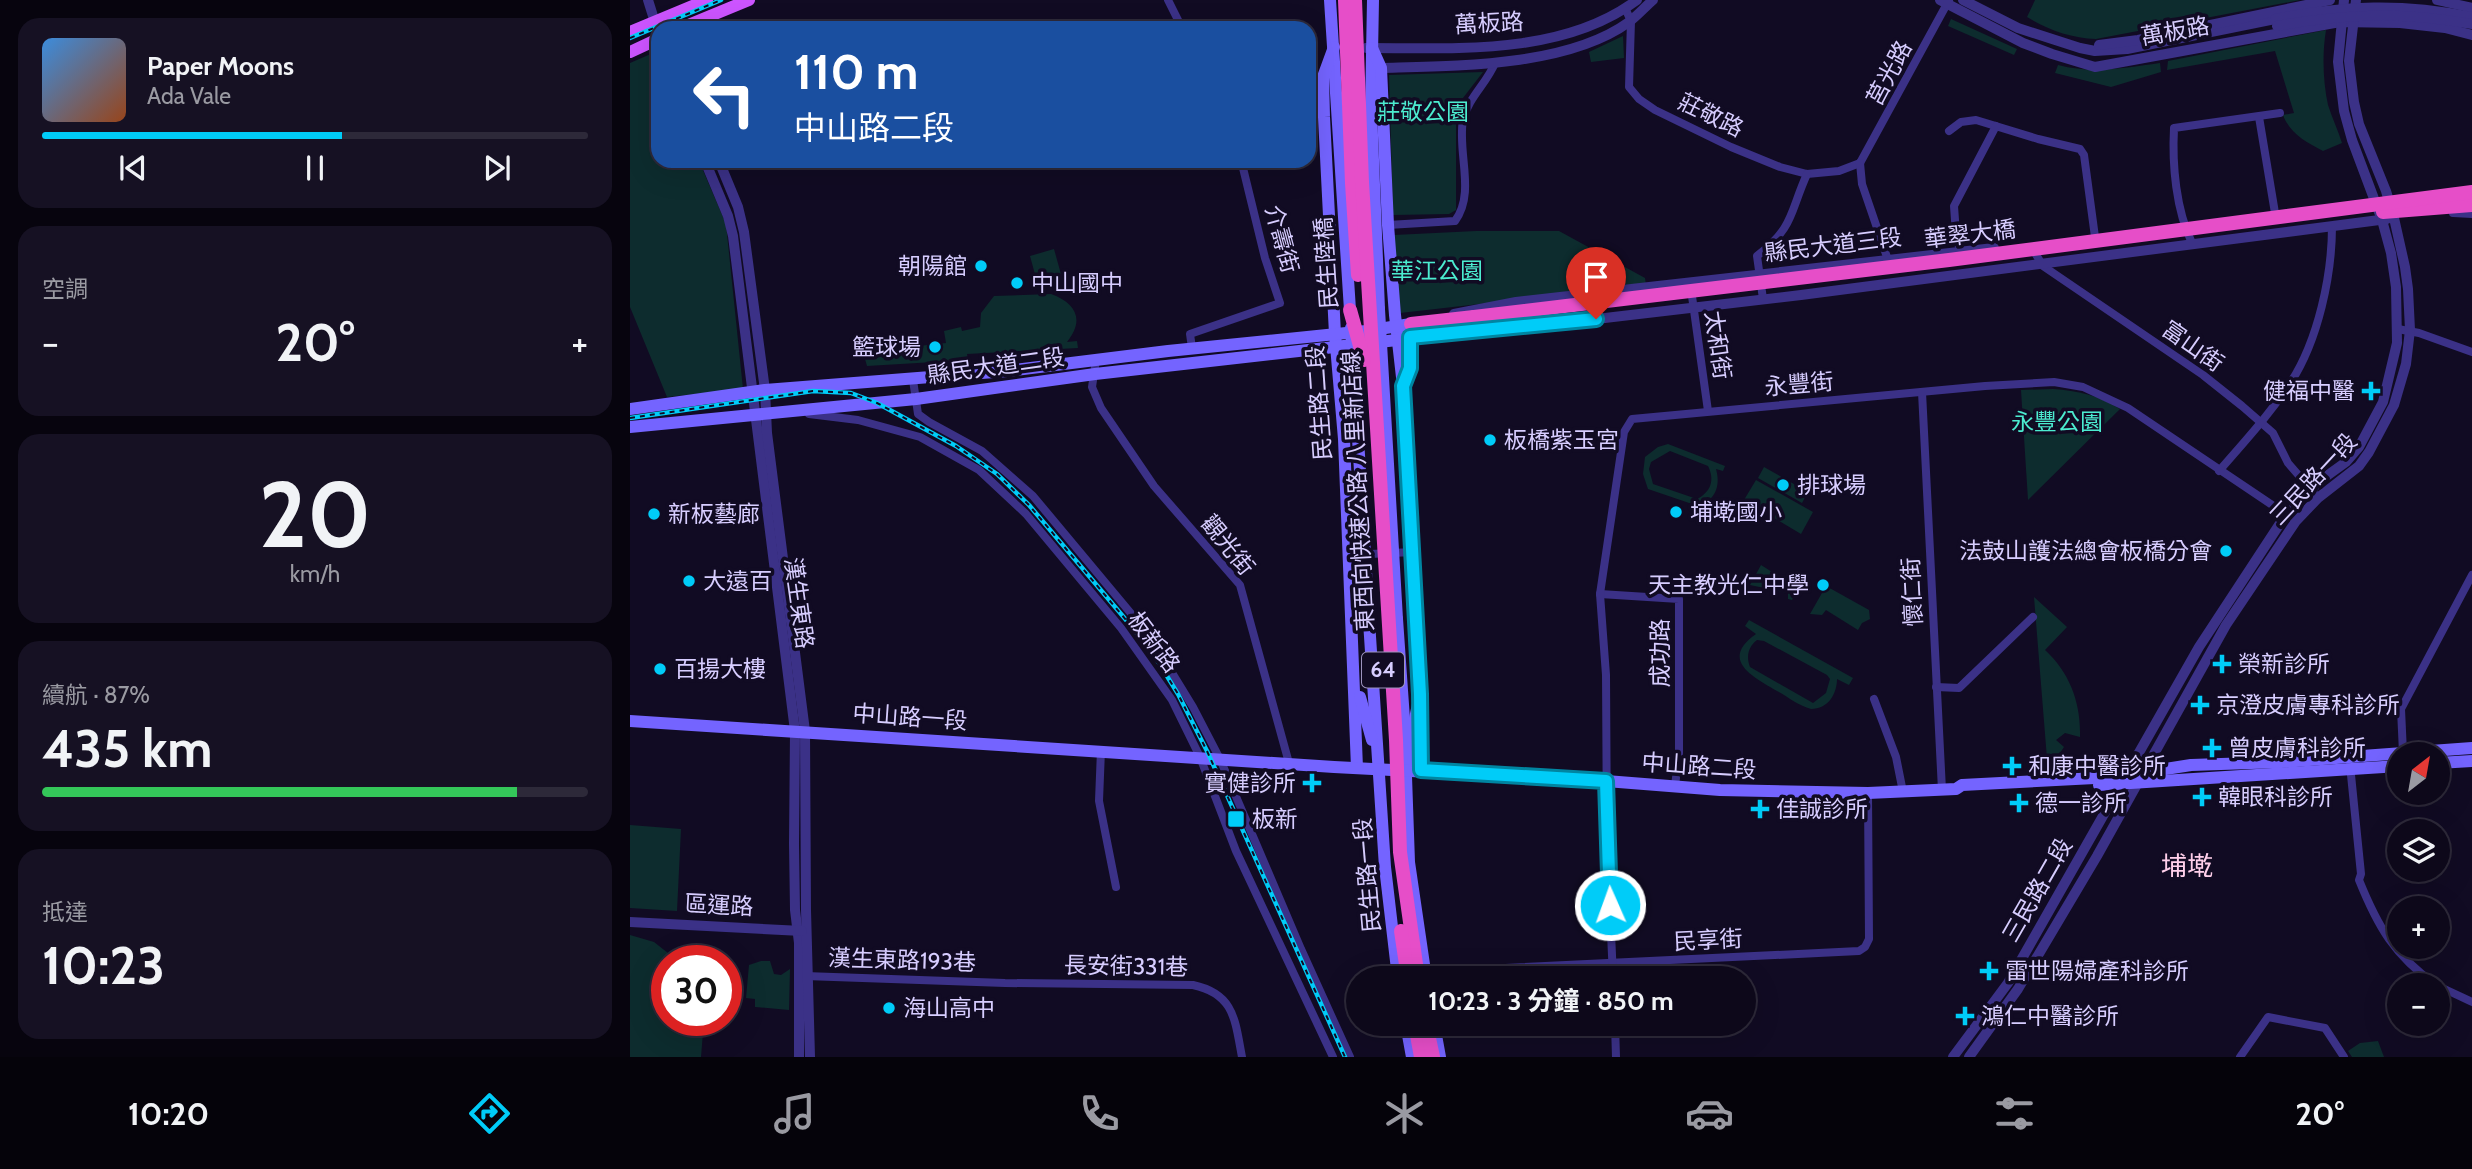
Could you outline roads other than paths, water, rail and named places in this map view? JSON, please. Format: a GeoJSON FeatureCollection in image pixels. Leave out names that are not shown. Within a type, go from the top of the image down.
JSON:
{"type":"FeatureCollection","features":[{"type":"Feature","properties":{"kind":"highway","name":"東西向快速公路 八里新店線"},"geometry":{"type":"LineString","coordinates":[[1345,0],[1352,183],[1396,740],[1400,852],[1421,966]]}},
{"type":"Feature","properties":{"kind":"highway","name":"東西向快速公路 八里新店線"},"geometry":{"type":"LineString","coordinates":[[1355,0],[1368,363],[1392,856],[1400,966]]}},
{"type":"Feature","properties":{"kind":"highway","name":"華翠大橋"},"geometry":{"type":"LineString","coordinates":[[1474,322],[2472,192]]}},
{"type":"Feature","properties":{"kind":"highway"},"geometry":{"type":"LineString","coordinates":[[2385,210],[2411,203],[2447,208],[2472,199]]}},
{"type":"Feature","properties":{"kind":"highway","name":"華翠大橋"},"geometry":{"type":"LineString","coordinates":[[1474,322],[1941,271],[2361,214],[2472,210]]}},
{"type":"Feature","properties":{"kind":"highway"},"geometry":{"type":"LineString","coordinates":[[1368,363],[1380,309]]}},
{"type":"Feature","properties":{"kind":"highway"},"geometry":{"type":"LineString","coordinates":[[1350,310],[1368,363]]}},
{"type":"Feature","properties":{"kind":"highway"},"geometry":{"type":"LineString","coordinates":[[1405,333],[1474,322]]}},
{"type":"Feature","properties":{"kind":"highway"},"geometry":{"type":"LineString","coordinates":[[1417,1036],[1421,1057]]}},
{"type":"Feature","properties":{"kind":"highway"},"geometry":{"type":"LineString","coordinates":[[1429,1036],[1433,1057]]}},
{"type":"Feature","properties":{"kind":"main road"},"geometry":{"type":"LineString","coordinates":[[668,21],[708,0]]}},
{"type":"Feature","properties":{"kind":"main road"},"geometry":{"type":"LineString","coordinates":[[698,21],[749,0]]}},
{"type":"Feature","properties":{"kind":"main road"},"geometry":{"type":"LineString","coordinates":[[1330,6],[1338,26],[1342,30],[1350,31],[1360,21],[1372,0]]}},
{"type":"Feature","properties":{"kind":"main road"},"geometry":{"type":"LineString","coordinates":[[1372,0],[1372,48],[1376,68],[1388,225],[1405,333],[1403,386],[1420,694],[1421,770]]}},
{"type":"Feature","properties":{"kind":"main road","name":"民生路二段"},"geometry":{"type":"LineString","coordinates":[[1330,6],[1334,47],[1323,77],[1336,341],[1344,439],[1357,768]]}},
{"type":"Feature","properties":{"kind":"main road"},"geometry":{"type":"LineString","coordinates":[[630,32],[651,27]]}},
{"type":"Feature","properties":{"kind":"main road"},"geometry":{"type":"LineString","coordinates":[[630,52],[651,42]]}},
{"type":"Feature","properties":{"kind":"main road","name":"民生陸橋"},"geometry":{"type":"LineString","coordinates":[[1334,47],[1380,769]]}},
{"type":"Feature","properties":{"kind":"main road"},"geometry":{"type":"LineString","coordinates":[[1376,68],[1374,193],[1405,769]]}},
{"type":"Feature","properties":{"kind":"main road","name":"縣民大道三段"},"geometry":{"type":"LineString","coordinates":[[1366,337],[1405,333]]}},
{"type":"Feature","properties":{"kind":"main road","name":"縣民大道二段"},"geometry":{"type":"LineString","coordinates":[[630,427],[916,399],[1366,337]]}},
{"type":"Feature","properties":{"kind":"main road","name":"縣民大道二段"},"geometry":{"type":"LineString","coordinates":[[630,409],[759,391],[913,380],[1192,348],[1336,341]]}},
{"type":"Feature","properties":{"kind":"main road","name":"民生路二段"},"geometry":{"type":"LineString","coordinates":[[1355,680],[1380,769]]}},
{"type":"Feature","properties":{"kind":"main road"},"geometry":{"type":"LineString","coordinates":[[1405,769],[1420,694]]}},
{"type":"Feature","properties":{"kind":"main road","name":"中山路一段"},"geometry":{"type":"LineString","coordinates":[[630,721],[1193,757]]}},
{"type":"Feature","properties":{"kind":"main road","name":"中山路二段"},"geometry":{"type":"LineString","coordinates":[[2450,750],[2472,748]]}},
{"type":"Feature","properties":{"kind":"main road","name":"中山路二段"},"geometry":{"type":"LineString","coordinates":[[2129,781],[2143,772],[2191,765],[2387,754]]}},
{"type":"Feature","properties":{"kind":"main road","name":"中山路二段"},"geometry":{"type":"LineString","coordinates":[[1193,757],[1749,791],[1868,793],[1956,789],[1962,785],[2129,781],[2387,767]]}},
{"type":"Feature","properties":{"kind":"main road"},"geometry":{"type":"LineString","coordinates":[[2450,762],[2472,761]]}},
{"type":"Feature","properties":{"kind":"main road","name":"民生路一段"},"geometry":{"type":"LineString","coordinates":[[1380,769],[1385,867],[1400,966]]}},
{"type":"Feature","properties":{"kind":"main road","name":"民生路一段"},"geometry":{"type":"LineString","coordinates":[[1405,769],[1409,862],[1422,966]]}},
{"type":"Feature","properties":{"kind":"main road"},"geometry":{"type":"LineString","coordinates":[[1408,1036],[1412,1057]]}},
{"type":"Feature","properties":{"kind":"main road"},"geometry":{"type":"LineString","coordinates":[[1436,1036],[1440,1057]]}},
{"type":"Feature","properties":{"kind":"street"},"geometry":{"type":"LineString","coordinates":[[648,0],[658,21]]}},
{"type":"Feature","properties":{"kind":"street"},"geometry":{"type":"LineString","coordinates":[[655,0],[659,21]]}},
{"type":"Feature","properties":{"kind":"street"},"geometry":{"type":"LineString","coordinates":[[1168,0],[1178,21]]}},
{"type":"Feature","properties":{"kind":"street","name":"萬板路"},"geometry":{"type":"LineString","coordinates":[[1334,47],[1510,45],[1542,41],[1574,33],[1637,0]]}},
{"type":"Feature","properties":{"kind":"street","name":"萬板路"},"geometry":{"type":"LineString","coordinates":[[1376,68],[1521,60],[1586,43],[1631,21],[1653,0]]}},
{"type":"Feature","properties":{"kind":"street","name":"萬板路"},"geometry":{"type":"LineString","coordinates":[[1963,0],[2018,28],[2080,48],[2137,40],[2330,0]]}},
{"type":"Feature","properties":{"kind":"street"},"geometry":{"type":"LineString","coordinates":[[2344,0],[2338,62],[2344,111],[2352,140],[2385,210]]}},
{"type":"Feature","properties":{"kind":"street"},"geometry":{"type":"LineString","coordinates":[[2356,0],[2349,61],[2354,102],[2385,210]]}},
{"type":"Feature","properties":{"kind":"street"},"geometry":{"type":"LineString","coordinates":[[2393,23],[2391,6],[2399,0]]}},
{"type":"Feature","properties":{"kind":"street"},"geometry":{"type":"LineString","coordinates":[[2439,0],[2472,6]]}},
{"type":"Feature","properties":{"kind":"street","name":"萬板路"},"geometry":{"type":"LineString","coordinates":[[1945,2],[2023,43],[2095,67],[2340,22],[2445,28],[2472,35]]}},
{"type":"Feature","properties":{"kind":"street","name":"莒光路"},"geometry":{"type":"LineString","coordinates":[[1860,163],[1945,2]]}},
{"type":"Feature","properties":{"kind":"street"},"geometry":{"type":"LineString","coordinates":[[2079,62],[2139,55],[2316,11],[2373,6],[2411,8],[2472,17]]}},
{"type":"Feature","properties":{"kind":"street","name":"莊敬路"},"geometry":{"type":"LineString","coordinates":[[1625,8],[1631,21],[1629,87],[1639,99],[1655,110],[1731,147],[1780,167],[1807,174],[1839,171],[1860,163]]}},
{"type":"Feature","properties":{"kind":"street"},"geometry":{"type":"LineString","coordinates":[[2080,48],[2104,51],[2127,49],[2276,22],[2336,17],[2386,14],[2472,24]]}},
{"type":"Feature","properties":{"kind":"street"},"geometry":{"type":"LineString","coordinates":[[1388,225],[1455,221],[1461,213],[1464,183],[1463,122],[1475,93],[1489,76],[1494,62]]}},
{"type":"Feature","properties":{"kind":"street"},"geometry":{"type":"LineString","coordinates":[[2192,243],[2183,225],[2174,128],[2280,113]]}},
{"type":"Feature","properties":{"kind":"street"},"geometry":{"type":"LineString","coordinates":[[2259,117],[2275,213]]}},
{"type":"Feature","properties":{"kind":"street"},"geometry":{"type":"LineString","coordinates":[[1950,131],[1969,120],[1985,121],[2080,149],[2084,155],[2095,237]]}},
{"type":"Feature","properties":{"kind":"street"},"geometry":{"type":"LineString","coordinates":[[1960,251],[1954,206],[1996,126]]}},
{"type":"Feature","properties":{"kind":"street"},"geometry":{"type":"LineString","coordinates":[[1860,163],[1862,184],[1888,260]]}},
{"type":"Feature","properties":{"kind":"street","name":"漢生東路"},"geometry":{"type":"LineString","coordinates":[[708,168],[728,216],[733,236],[759,391]]}},
{"type":"Feature","properties":{"kind":"street","name":"漢生東路"},"geometry":{"type":"LineString","coordinates":[[722,168],[741,218],[754,300],[761,413],[768,433],[800,731],[803,976],[810,1057]]}},
{"type":"Feature","properties":{"kind":"street","name":"介壽街"},"geometry":{"type":"LineString","coordinates":[[1192,348],[1190,334],[1280,303],[1243,168]]}},
{"type":"Feature","properties":{"kind":"street"},"geometry":{"type":"LineString","coordinates":[[1763,299],[1758,256],[1777,240],[1788,226],[1807,174]]}},
{"type":"Feature","properties":{"kind":"street","name":"縣民大道三段"},"geometry":{"type":"LineString","coordinates":[[1405,333],[1516,328],[1693,308],[2332,226],[2472,185]]}},
{"type":"Feature","properties":{"kind":"street"},"geometry":{"type":"LineString","coordinates":[[2219,471],[2291,381],[2317,325],[2330,258],[2332,207],[2339,203]]}},
{"type":"Feature","properties":{"kind":"street","name":"縣民大道三段"},"geometry":{"type":"LineString","coordinates":[[1405,333],[1474,309],[1516,302],[2095,237],[2339,203],[2385,210],[2472,210]]}},
{"type":"Feature","properties":{"kind":"street","name":"三民路一段"},"geometry":{"type":"LineString","coordinates":[[2383,417],[2398,329],[2396,287],[2385,210]]}},
{"type":"Feature","properties":{"kind":"street","name":"三民路一段"},"geometry":{"type":"LineString","coordinates":[[2129,781],[2199,647],[2291,518],[2352,455],[2383,417],[2406,364],[2410,330],[2405,267],[2385,210]]}},
{"type":"Feature","properties":{"kind":"street"},"geometry":{"type":"LineString","coordinates":[[2031,244],[2040,264]]}},
{"type":"Feature","properties":{"kind":"street","name":"富山街"},"geometry":{"type":"LineString","coordinates":[[2040,264],[2203,375],[2273,433],[2288,463],[2314,494]]}},
{"type":"Feature","properties":{"kind":"street","name":"太和街"},"geometry":{"type":"LineString","coordinates":[[1690,283],[1708,411]]}},
{"type":"Feature","properties":{"kind":"street"},"geometry":{"type":"LineString","coordinates":[[2398,329],[2410,330],[2472,352]]}},
{"type":"Feature","properties":{"kind":"street","name":"觀光街"},"geometry":{"type":"LineString","coordinates":[[1096,360],[1093,387],[1101,408],[1154,486],[1240,585],[1289,763]]}},
{"type":"Feature","properties":{"kind":"street","name":"板新路"},"geometry":{"type":"LineString","coordinates":[[913,380],[918,414],[982,451],[1033,496],[1149,635],[1193,708],[1220,760],[1350,1057]]}},
{"type":"Feature","properties":{"kind":"street","name":"永豐街"},"geometry":{"type":"LineString","coordinates":[[1612,964],[1606,781],[1606,675],[1600,594],[1624,432],[1632,419],[2054,382],[2082,387],[2128,408],[2291,518]]}},
{"type":"Feature","properties":{"kind":"street","name":"懷仁街"},"geometry":{"type":"LineString","coordinates":[[1922,392],[1942,790]]}},
{"type":"Feature","properties":{"kind":"street","name":"板新路"},"geometry":{"type":"LineString","coordinates":[[785,411],[858,420],[920,437],[979,470],[1026,514],[1121,628],[1172,700],[1193,757],[1333,1057]]}},
{"type":"Feature","properties":{"kind":"street","name":"三民路一段"},"geometry":{"type":"LineString","coordinates":[[2143,772],[2226,625],[2291,518]]}},
{"type":"Feature","properties":{"kind":"street"},"geometry":{"type":"LineString","coordinates":[[1349,555],[1413,552]]}},
{"type":"Feature","properties":{"kind":"street"},"geometry":{"type":"LineString","coordinates":[[2402,742],[2401,709],[2471,578]]}},
{"type":"Feature","properties":{"kind":"street","name":"成功路"},"geometry":{"type":"LineString","coordinates":[[1600,594],[1679,599],[1679,753],[1675,786]]}},
{"type":"Feature","properties":{"kind":"street"},"geometry":{"type":"LineString","coordinates":[[1936,687],[1959,688],[2033,617]]}},
{"type":"Feature","properties":{"kind":"street"},"geometry":{"type":"LineString","coordinates":[[1874,699],[1895,757],[1903,792]]}},
{"type":"Feature","properties":{"kind":"street"},"geometry":{"type":"LineString","coordinates":[[1101,750],[1099,802],[1116,887]]}},
{"type":"Feature","properties":{"kind":"street"},"geometry":{"type":"LineString","coordinates":[[2350,756],[2360,880],[2386,938],[2399,955],[2421,973]]}},
{"type":"Feature","properties":{"kind":"street","name":"三民路二段"},"geometry":{"type":"LineString","coordinates":[[1953,1057],[2008,983],[2129,781]]}},
{"type":"Feature","properties":{"kind":"street","name":"三民路二段"},"geometry":{"type":"LineString","coordinates":[[1969,1057],[2018,989],[2129,781]]}},
{"type":"Feature","properties":{"kind":"street","name":"民享街"},"geometry":{"type":"LineString","coordinates":[[1580,966],[1859,951],[1869,939],[1868,793]]}},
{"type":"Feature","properties":{"kind":"street","name":"區運路"},"geometry":{"type":"LineString","coordinates":[[630,922],[802,931]]}},
{"type":"Feature","properties":{"kind":"street","name":"漢生東路"},"geometry":{"type":"LineString","coordinates":[[799,1057],[803,976]]}},
{"type":"Feature","properties":{"kind":"street","name":"漢生東路193巷"},"geometry":{"type":"LineString","coordinates":[[803,976],[1005,983]]}},
{"type":"Feature","properties":{"kind":"street","name":"長安街331巷"},"geometry":{"type":"LineString","coordinates":[[1005,983],[1201,987],[1215,993],[1229,1006],[1234,1015],[1242,1057]]}},
{"type":"Feature","properties":{"kind":"street"},"geometry":{"type":"LineString","coordinates":[[2450,992],[2472,1002]]}},
{"type":"Feature","properties":{"kind":"street"},"geometry":{"type":"LineString","coordinates":[[2240,1057],[2268,1017],[2325,1028],[2344,1057]]}},
{"type":"Feature","properties":{"kind":"street"},"geometry":{"type":"LineString","coordinates":[[1615,1036],[1616,1057]]}},
{"type":"Feature","properties":{"kind":"railway"},"geometry":{"type":"LineString","coordinates":[[671,21],[721,0]]}},
{"type":"Feature","properties":{"kind":"railway"},"geometry":{"type":"LineString","coordinates":[[630,38],[651,29]]}},
{"type":"Feature","properties":{"kind":"railway"},"geometry":{"type":"LineString","coordinates":[[630,418],[813,391],[851,393],[877,403],[956,446],[997,474],[1029,505],[1132,627],[1178,694],[1207,751],[1345,1057]]}},
{"type":"Feature","properties":{"kind":"place","name":"朝陽館"},"geometry":{"type":"Point","coordinates":[981,266]}},
{"type":"Feature","properties":{"kind":"place","name":"中山國中"},"geometry":{"type":"Point","coordinates":[1017,283]}},
{"type":"Feature","properties":{"kind":"place","name":"籃球場"},"geometry":{"type":"Point","coordinates":[935,347]}},
{"type":"Feature","properties":{"kind":"place","name":"健福中醫"},"geometry":{"type":"Point","coordinates":[2371,391]}},
{"type":"Feature","properties":{"kind":"place","name":"板橋紫玉宮"},"geometry":{"type":"Point","coordinates":[1490,440]}},
{"type":"Feature","properties":{"kind":"place","name":"排球場"},"geometry":{"type":"Point","coordinates":[1783,485]}},
{"type":"Feature","properties":{"kind":"place","name":"埔墘國小"},"geometry":{"type":"Point","coordinates":[1676,512]}},
{"type":"Feature","properties":{"kind":"place","name":"新板藝廊"},"geometry":{"type":"Point","coordinates":[654,514]}},
{"type":"Feature","properties":{"kind":"place","name":"法鼓山護法總會板橋分會"},"geometry":{"type":"Point","coordinates":[2226,551]}},
{"type":"Feature","properties":{"kind":"place","name":"大遠百"},"geometry":{"type":"Point","coordinates":[689,581]}},
{"type":"Feature","properties":{"kind":"place","name":"天主教光仁中學"},"geometry":{"type":"Point","coordinates":[1823,585]}},
{"type":"Feature","properties":{"kind":"place","name":"榮新診所"},"geometry":{"type":"Point","coordinates":[2222,664]}},
{"type":"Feature","properties":{"kind":"place","name":"百揚大樓"},"geometry":{"type":"Point","coordinates":[660,669]}},
{"type":"Feature","properties":{"kind":"place","name":"京澄皮膚專科診所"},"geometry":{"type":"Point","coordinates":[2200,705]}},
{"type":"Feature","properties":{"kind":"place","name":"曾皮膚科診所"},"geometry":{"type":"Point","coordinates":[2212,748]}},
{"type":"Feature","properties":{"kind":"place","name":"和康中醫診所"},"geometry":{"type":"Point","coordinates":[2012,766]}},
{"type":"Feature","properties":{"kind":"place","name":"實健診所"},"geometry":{"type":"Point","coordinates":[1312,783]}},
{"type":"Feature","properties":{"kind":"place","name":"韓眼科診所"},"geometry":{"type":"Point","coordinates":[2202,797]}},
{"type":"Feature","properties":{"kind":"place","name":"德一診所"},"geometry":{"type":"Point","coordinates":[2019,803]}},
{"type":"Feature","properties":{"kind":"place","name":"佳誠診所"},"geometry":{"type":"Point","coordinates":[1760,809]}},
{"type":"Feature","properties":{"kind":"place","name":"板新"},"geometry":{"type":"Point","coordinates":[1236,819]}},
{"type":"Feature","properties":{"kind":"place","name":"雷世陽婦產科診所"},"geometry":{"type":"Point","coordinates":[1989,971]}},
{"type":"Feature","properties":{"kind":"place","name":"海山高中"},"geometry":{"type":"Point","coordinates":[889,1008]}},
{"type":"Feature","properties":{"kind":"place","name":"鴻仁中醫診所"},"geometry":{"type":"Point","coordinates":[1965,1016]}},
{"type":"Feature","properties":{"kind":"district","name":"埔墘"},"geometry":{"type":"Point","coordinates":[2187,866]}},
{"type":"Feature","properties":{"kind":"park label","name":"莊敬公園"},"geometry":{"type":"Point","coordinates":[1423,112]}},
{"type":"Feature","properties":{"kind":"park label","name":"華江公園"},"geometry":{"type":"Point","coordinates":[1437,271]}},
{"type":"Feature","properties":{"kind":"park label","name":"永豐公園"},"geometry":{"type":"Point","coordinates":[2057,422]}}]}
